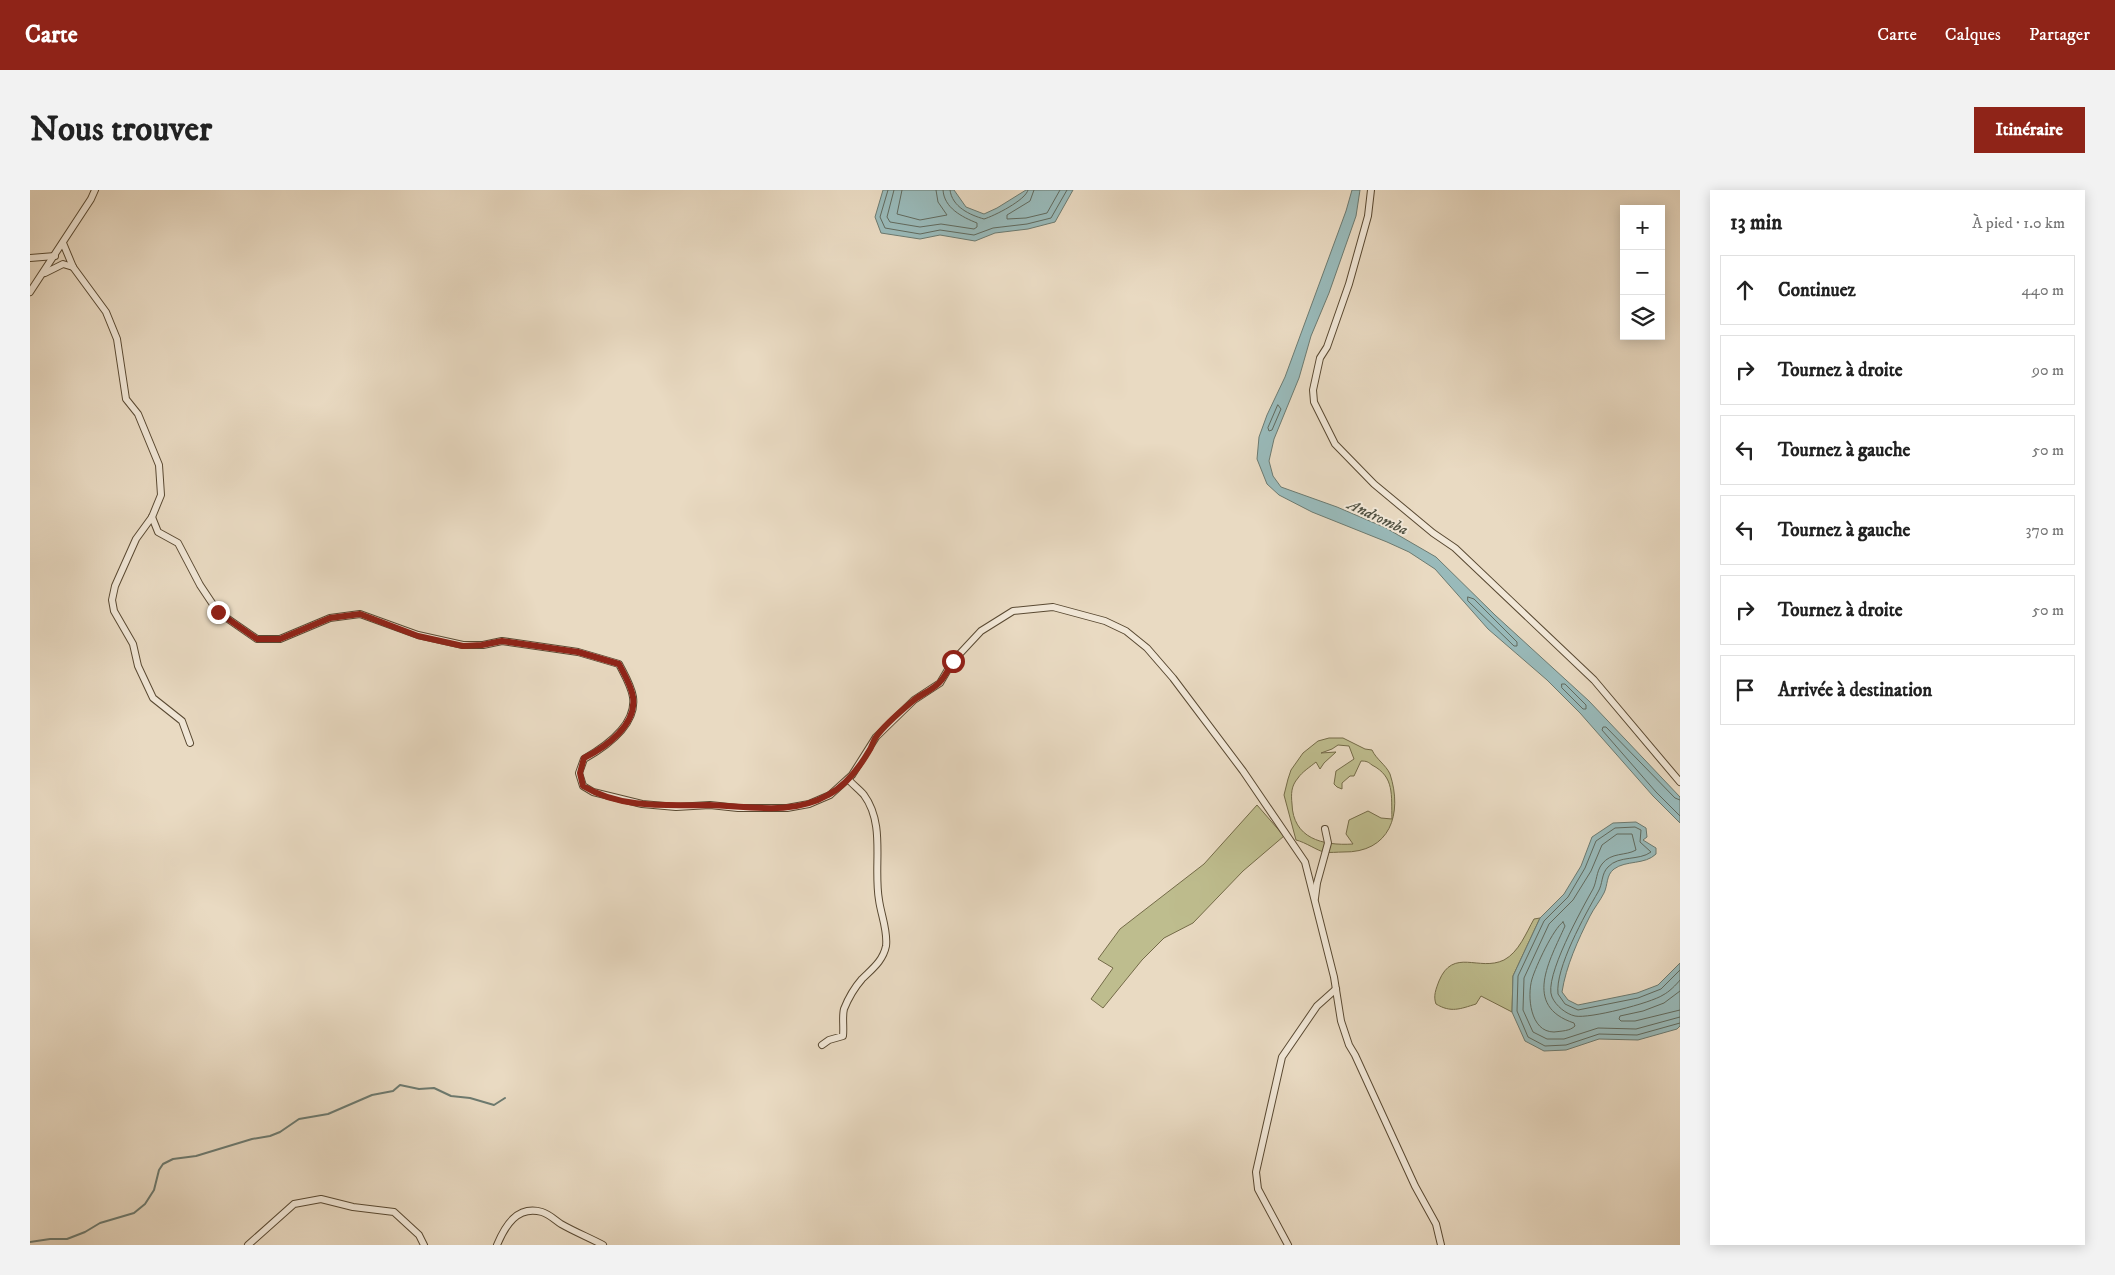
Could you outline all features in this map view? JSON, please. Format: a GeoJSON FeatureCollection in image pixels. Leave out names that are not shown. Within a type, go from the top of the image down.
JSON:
{"type":"FeatureCollection","features":[{"type":"Feature","properties":{"kind":"street"},"geometry":{"type":"LineString","coordinates":[[30,292],[44,274],[92,199],[95,190]]}},
{"type":"Feature","properties":{"kind":"street"},"geometry":{"type":"LineString","coordinates":[[1371,190],[1368,216],[1349,284],[1328,347],[1320,358],[1314,390],[1314,402],[1335,444],[1374,484],[1433,533],[1455,548],[1594,680],[1680,782]]}},
{"type":"Feature","properties":{"kind":"street"},"geometry":{"type":"LineString","coordinates":[[63,243],[73,267],[106,312],[117,339],[126,399],[138,414],[159,465],[161,495],[152,516],[136,539],[115,586],[112,600],[114,611],[133,644],[138,666],[153,698],[182,721],[190,743]]}},
{"type":"Feature","properties":{"kind":"street"},"geometry":{"type":"LineString","coordinates":[[30,258],[55,256]]}},
{"type":"Feature","properties":{"kind":"street"},"geometry":{"type":"LineString","coordinates":[[44,274],[63,264],[73,267]]}},
{"type":"Feature","properties":{"kind":"street"},"geometry":{"type":"LineString","coordinates":[[152,516],[158,532],[178,543],[200,584],[218,612],[257,639],[280,639],[330,618],[360,614],[418,636],[463,646],[502,641],[578,652],[619,664],[633,698],[631,715],[617,734],[597,752],[584,758],[580,773],[583,786],[593,792],[642,804],[676,807],[710,805],[738,808],[787,808],[809,804],[830,795],[848,779],[869,751],[876,738],[914,700],[940,683],[953,661],[981,630],[1013,611],[1053,607],[1105,621],[1126,631],[1147,648],[1173,678],[1243,771],[1300,854],[1308,869],[1315,906],[1336,989],[1341,1021],[1348,1044],[1355,1055],[1415,1186],[1436,1224],[1441,1245]]}},
{"type":"Feature","properties":{"kind":"street"},"geometry":{"type":"LineString","coordinates":[[822,1045],[829,1040],[843,1036],[844,1011],[848,1002],[862,980],[881,959],[886,945],[884,923],[878,899],[878,851],[873,811],[864,795],[848,779]]}},
{"type":"Feature","properties":{"kind":"street"},"geometry":{"type":"LineString","coordinates":[[1315,906],[1317,883],[1328,843],[1325,829]]}},
{"type":"Feature","properties":{"kind":"street"},"geometry":{"type":"LineString","coordinates":[[1288,1245],[1258,1189],[1256,1172],[1282,1057],[1317,1006],[1336,989]]}},
{"type":"Feature","properties":{"kind":"street"},"geometry":{"type":"LineString","coordinates":[[248,1245],[294,1204],[321,1199],[353,1207],[394,1212],[419,1235],[424,1245]]}},
{"type":"Feature","properties":{"kind":"street"},"geometry":{"type":"LineString","coordinates":[[497,1245],[502,1232],[514,1216],[530,1210],[543,1212],[561,1224],[604,1245]]}},
{"type":"Feature","properties":{"kind":"shaded area"},"geometry":{"type":"Polygon","coordinates":[[[1329,738],[1343,738],[1365,749],[1372,750],[1390,774],[1395,803],[1393,817],[1389,828],[1382,838],[1372,846],[1359,851],[1326,852],[1296,840],[1284,795],[1291,770],[1303,753],[1318,741],[1329,738]],[[1338,745],[1321,753],[1336,752],[1320,769],[1316,762],[1306,770],[1293,787],[1292,804],[1294,816],[1298,825],[1311,838],[1331,843],[1353,844],[1346,834],[1349,820],[1368,811],[1381,818],[1392,819],[1391,795],[1388,781],[1385,775],[1368,762],[1361,761],[1354,776],[1350,776],[1342,783],[1342,789],[1334,784],[1336,771],[1354,759],[1349,746],[1338,745]]]}},
{"type":"Feature","properties":{"kind":"shaded area"},"geometry":{"type":"Polygon","coordinates":[[[1257,805],[1284,836],[1243,871],[1193,923],[1164,938],[1142,960],[1103,1008],[1091,999],[1113,968],[1098,959],[1120,929],[1204,864],[1257,805]]]}},
{"type":"Feature","properties":{"kind":"shaded area"},"geometry":{"type":"Polygon","coordinates":[[[1540,918],[1513,976],[1512,1012],[1481,996],[1476,1004],[1460,1009],[1441,1007],[1436,1004],[1435,995],[1439,981],[1445,971],[1452,965],[1467,962],[1485,964],[1504,960],[1518,947],[1534,919],[1540,918]]]}},
{"type":"Feature","properties":{"kind":"water"},"geometry":{"type":"Polygon","coordinates":[[[883,190],[954,190],[966,207],[984,214],[1026,190],[1073,190],[1055,222],[1028,229],[995,233],[975,241],[940,235],[920,239],[881,233],[875,217],[883,190]]]}},
{"type":"Feature","properties":{"kind":"water"},"geometry":{"type":"Polygon","coordinates":[[[1352,190],[1360,190],[1356,216],[1329,293],[1311,336],[1299,378],[1274,439],[1269,461],[1273,476],[1281,487],[1337,507],[1386,528],[1436,557],[1495,615],[1589,701],[1680,797],[1680,823],[1653,796],[1580,713],[1547,680],[1488,629],[1435,569],[1409,552],[1312,512],[1279,495],[1267,484],[1257,459],[1259,437],[1285,377],[1352,190]]]}},
{"type":"Feature","properties":{"kind":"water"},"geometry":{"type":"Polygon","coordinates":[[[1636,822],[1646,828],[1647,837],[1643,840],[1656,848],[1656,854],[1646,860],[1624,864],[1611,871],[1604,893],[1590,916],[1573,953],[1562,992],[1568,1000],[1578,1005],[1637,993],[1658,985],[1680,963],[1680,1026],[1677,1029],[1638,1040],[1599,1039],[1566,1050],[1544,1051],[1525,1041],[1512,1012],[1513,976],[1540,918],[1564,894],[1581,866],[1592,837],[1613,823],[1636,822]]]}},
{"type":"Feature","properties":{"kind":"waterway"},"geometry":{"type":"LineString","coordinates":[[30,1242],[67,1239],[85,1232],[100,1223],[134,1213],[145,1204],[154,1190],[159,1170],[163,1164],[173,1159],[196,1156],[252,1139],[270,1136],[280,1132],[299,1119],[328,1114],[372,1095],[393,1091],[400,1085],[419,1089],[434,1088],[451,1096],[470,1098],[494,1105],[505,1098]]}},
{"type":"Feature","properties":{"kind":"route"},"geometry":{"type":"LineString","coordinates":[[218,612],[257,639],[280,639],[330,618],[360,614],[418,636],[463,646],[502,641],[578,652],[619,664],[629,684],[633,698],[631,715],[623,728],[597,752],[584,758],[580,773],[583,786],[593,792],[617,800],[676,807],[710,805],[738,808],[787,808],[809,804],[830,795],[852,776],[876,738],[914,700],[940,683],[953,661]]}},
{"type":"Feature","properties":{"kind":"water label","name":"Andromba"},"geometry":{"type":"Point","coordinates":[1378,517]}}]}
